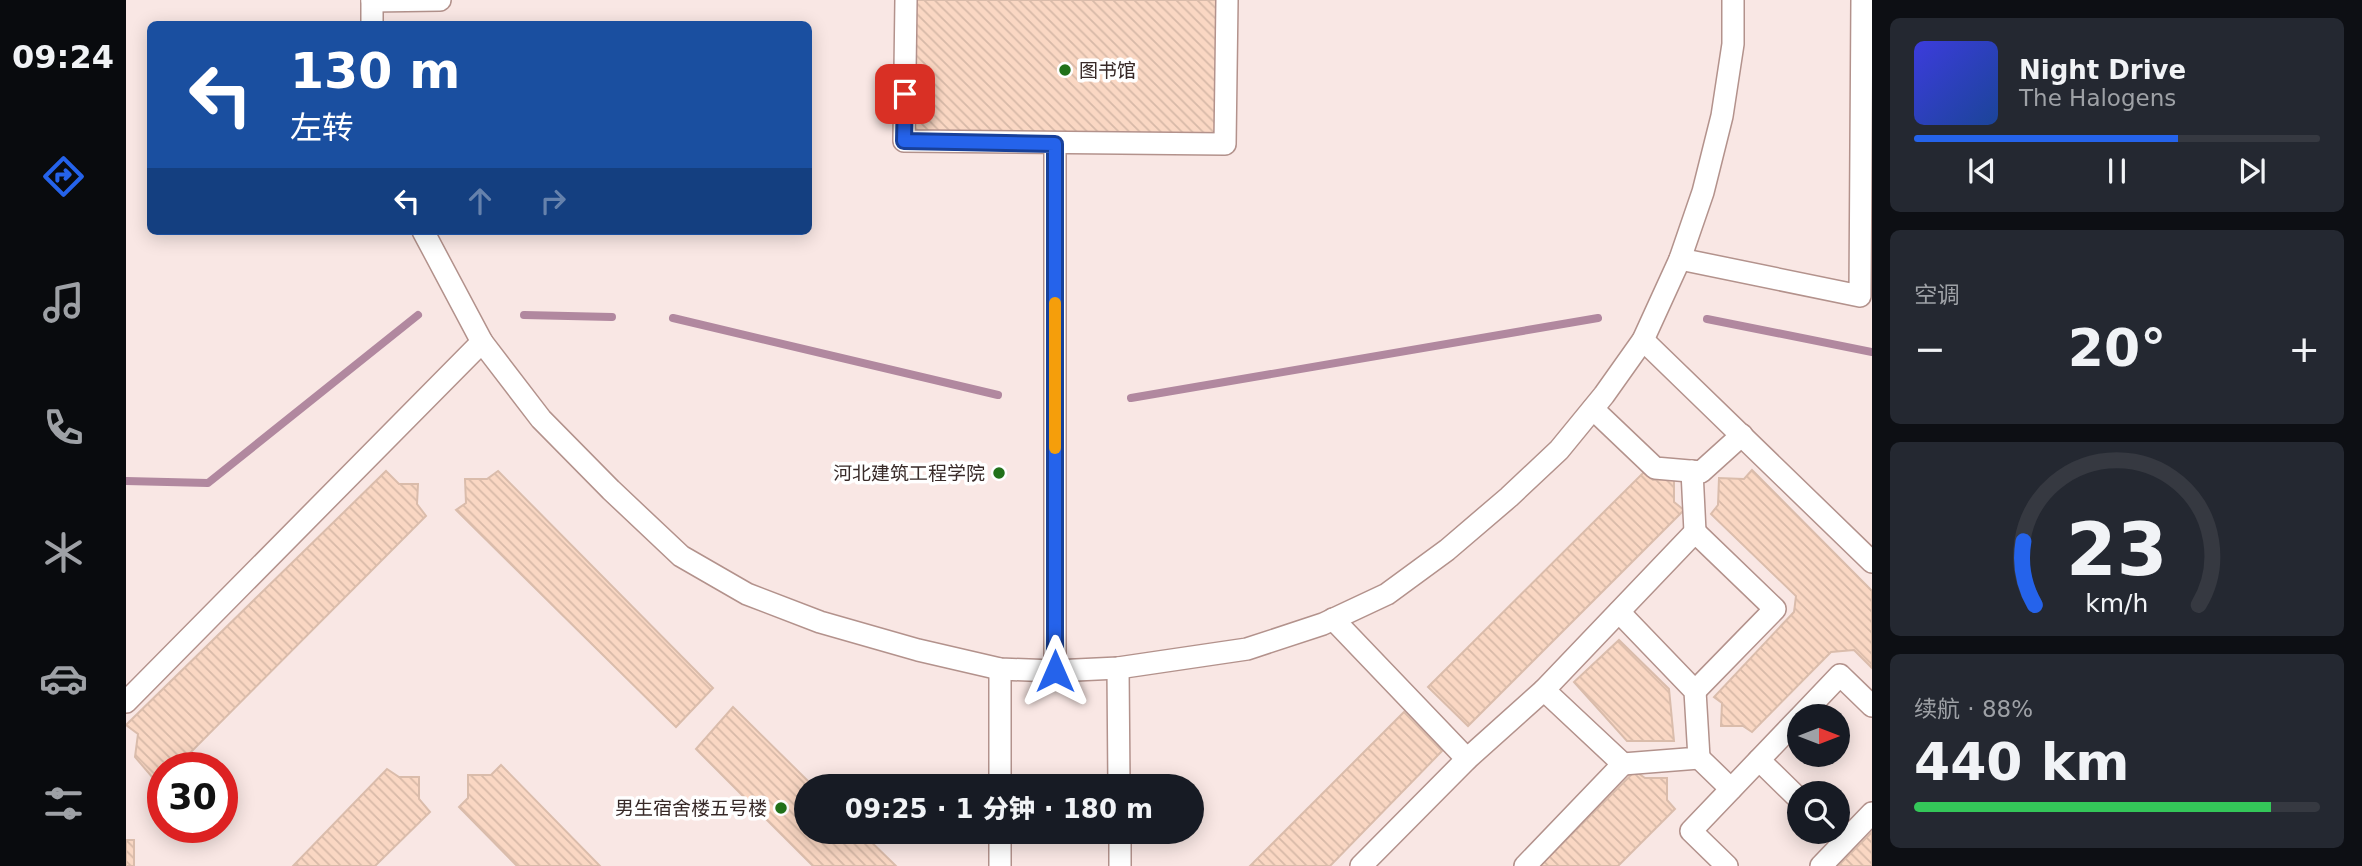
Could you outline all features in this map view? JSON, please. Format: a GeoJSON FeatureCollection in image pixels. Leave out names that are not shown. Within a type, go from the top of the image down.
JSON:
{"type":"FeatureCollection","features":[{"type":"Feature","properties":{"kind":"street"},"geometry":{"type":"LineString","coordinates":[[372,21],[372,0],[440,0]]}},
{"type":"Feature","properties":{"kind":"street"},"geometry":{"type":"LineString","coordinates":[[906,0],[904,141],[1055,144],[1226,144],[1227,0]]}},
{"type":"Feature","properties":{"kind":"street"},"geometry":{"type":"LineString","coordinates":[[426,235],[482,342],[541,419],[681,556],[747,594],[820,622],[918,650],[1000,669],[1055,671],[1118,668],[1247,649],[1333,619],[1387,594],[1447,550],[1509,497],[1559,450],[1593,409],[1643,340],[1680,259],[1703,192],[1721,116],[1733,44],[1733,0]]}},
{"type":"Feature","properties":{"kind":"street"},"geometry":{"type":"LineString","coordinates":[[1680,259],[1860,296],[1862,0]]}},
{"type":"Feature","properties":{"kind":"street"},"geometry":{"type":"LineString","coordinates":[[1055,144],[1055,671]]}},
{"type":"Feature","properties":{"kind":"street"},"geometry":{"type":"LineString","coordinates":[[1643,340],[1868,554]]}},
{"type":"Feature","properties":{"kind":"street"},"geometry":{"type":"LineString","coordinates":[[126,702],[482,342]]}},
{"type":"Feature","properties":{"kind":"street"},"geometry":{"type":"LineString","coordinates":[[1593,409],[1655,468],[1701,472],[1742,435]]}},
{"type":"Feature","properties":{"kind":"street"},"geometry":{"type":"LineString","coordinates":[[1692,471],[1695,532],[1775,609],[1695,691]]}},
{"type":"Feature","properties":{"kind":"street"},"geometry":{"type":"LineString","coordinates":[[1361,866],[1467,759],[1544,690],[1695,532]]}},
{"type":"Feature","properties":{"kind":"street"},"geometry":{"type":"LineString","coordinates":[[1619,611],[1695,691],[1699,758],[1731,789]]}},
{"type":"Feature","properties":{"kind":"street"},"geometry":{"type":"LineString","coordinates":[[1333,619],[1467,759]]}},
{"type":"Feature","properties":{"kind":"street"},"geometry":{"type":"LineString","coordinates":[[1118,668],[1119,774]]}},
{"type":"Feature","properties":{"kind":"street"},"geometry":{"type":"LineString","coordinates":[[1000,669],[1000,774]]}},
{"type":"Feature","properties":{"kind":"street"},"geometry":{"type":"LineString","coordinates":[[1812,704],[1840,675],[1872,706]]}},
{"type":"Feature","properties":{"kind":"street"},"geometry":{"type":"LineString","coordinates":[[1544,690],[1623,764]]}},
{"type":"Feature","properties":{"kind":"street"},"geometry":{"type":"LineString","coordinates":[[1727,866],[1692,831],[1787,731]]}},
{"type":"Feature","properties":{"kind":"street"},"geometry":{"type":"LineString","coordinates":[[1525,866],[1623,764],[1699,758]]}},
{"type":"Feature","properties":{"kind":"street"},"geometry":{"type":"LineString","coordinates":[[1759,760],[1787,787]]}},
{"type":"Feature","properties":{"kind":"street"},"geometry":{"type":"LineString","coordinates":[[1850,829],[1872,814]]}},
{"type":"Feature","properties":{"kind":"street"},"geometry":{"type":"LineString","coordinates":[[1000,844],[1000,866]]}},
{"type":"Feature","properties":{"kind":"street"},"geometry":{"type":"LineString","coordinates":[[1119,844],[1120,866]]}},
{"type":"Feature","properties":{"kind":"street"},"geometry":{"type":"LineString","coordinates":[[1822,866],[1835,844]]}},
{"type":"Feature","properties":{"kind":"shaded area","name":"河北建筑工程学院"},"geometry":{"type":"Polygon","coordinates":[[[126,0],[1872,0],[1872,866],[126,866],[126,0]]]}},
{"type":"Feature","properties":{"kind":"building","name":"图书馆"},"geometry":{"type":"Polygon","coordinates":[[[906,0],[1227,0],[1225,144],[904,141],[906,0]]]}},
{"type":"Feature","properties":{"kind":"building"},"geometry":{"type":"Polygon","coordinates":[[[1752,470],[1872,591],[1872,668],[1854,650],[1831,652],[1752,732],[1743,726],[1721,726],[1722,703],[1714,697],[1794,612],[1796,596],[1711,514],[1718,505],[1719,478],[1744,479],[1752,470]]]}},
{"type":"Feature","properties":{"kind":"building"},"geometry":{"type":"Polygon","coordinates":[[[386,471],[399,484],[418,484],[417,504],[426,516],[191,752],[147,752],[147,771],[135,757],[138,734],[126,725],[386,471]]]}},
{"type":"Feature","properties":{"kind":"building"},"geometry":{"type":"Polygon","coordinates":[[[498,471],[713,688],[676,727],[456,510],[466,503],[465,479],[487,479],[498,471]]]}},
{"type":"Feature","properties":{"kind":"building"},"geometry":{"type":"Polygon","coordinates":[[[1644,472],[1653,480],[1674,478],[1674,502],[1684,510],[1468,726],[1428,687],[1644,472]]]}},
{"type":"Feature","properties":{"kind":"building"},"geometry":{"type":"Polygon","coordinates":[[[1619,640],[1669,689],[1674,741],[1627,741],[1574,682],[1619,640]]]}},
{"type":"Feature","properties":{"kind":"building","name":"男生宿舍楼五号楼"},"geometry":{"type":"Polygon","coordinates":[[[733,707],[801,774],[794,774],[794,844],[873,844],[896,866],[813,866],[696,749],[733,707]]]}},
{"type":"Feature","properties":{"kind":"building"},"geometry":{"type":"Polygon","coordinates":[[[1404,712],[1442,751],[1330,866],[1250,866],[1404,712]]]}},
{"type":"Feature","properties":{"kind":"building"},"geometry":{"type":"Polygon","coordinates":[[[501,765],[600,866],[517,866],[459,807],[468,798],[468,775],[491,775],[501,765]]]}},
{"type":"Feature","properties":{"kind":"building"},"geometry":{"type":"Polygon","coordinates":[[[387,769],[399,777],[419,777],[419,799],[430,812],[375,866],[293,866],[387,769]]]}},
{"type":"Feature","properties":{"kind":"building"},"geometry":{"type":"Polygon","coordinates":[[[1635,771],[1645,778],[1667,778],[1667,800],[1675,809],[1618,866],[1540,866],[1635,771]]]}},
{"type":"Feature","properties":{"kind":"building"},"geometry":{"type":"Polygon","coordinates":[[[1872,832],[1872,866],[1838,866],[1872,832]]]}},
{"type":"Feature","properties":{"kind":"building"},"geometry":{"type":"Polygon","coordinates":[[[126,840],[134,840],[134,866],[126,866],[126,840]]]}},
{"type":"Feature","properties":{"kind":"waterway"},"geometry":{"type":"LineString","coordinates":[[126,481],[208,483],[418,315]]}},
{"type":"Feature","properties":{"kind":"waterway"},"geometry":{"type":"LineString","coordinates":[[524,315],[612,317]]}},
{"type":"Feature","properties":{"kind":"waterway"},"geometry":{"type":"LineString","coordinates":[[673,318],[998,395]]}},
{"type":"Feature","properties":{"kind":"waterway"},"geometry":{"type":"LineString","coordinates":[[1131,398],[1598,318]]}},
{"type":"Feature","properties":{"kind":"waterway"},"geometry":{"type":"LineString","coordinates":[[1707,319],[1872,352]]}},
{"type":"Feature","properties":{"kind":"slow traffic"},"geometry":{"type":"LineString","coordinates":[[1055,303],[1055,448]]}},
{"type":"Feature","properties":{"kind":"place","name":"图书馆"},"geometry":{"type":"Point","coordinates":[1065,70]}},
{"type":"Feature","properties":{"kind":"place","name":"河北建筑工程学院"},"geometry":{"type":"Point","coordinates":[999,473]}},
{"type":"Feature","properties":{"kind":"place","name":"男生宿舍楼五号楼"},"geometry":{"type":"Point","coordinates":[781,808]}},
{"type":"Feature","properties":{"kind":"route"},"geometry":{"type":"LineString","coordinates":[[905,94],[904,141],[1055,144],[1055,671]]}}]}
